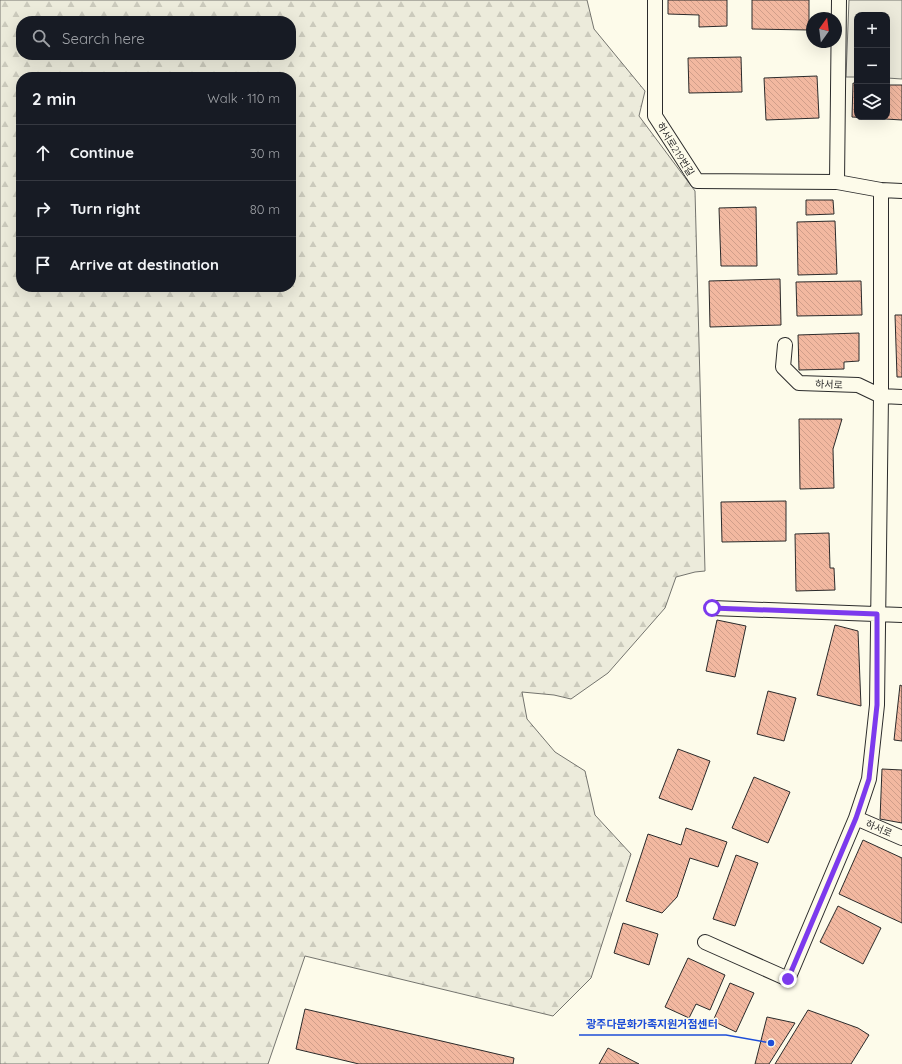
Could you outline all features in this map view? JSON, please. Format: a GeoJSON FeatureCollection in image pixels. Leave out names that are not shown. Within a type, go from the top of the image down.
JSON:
{"type":"FeatureCollection","features":[{"type":"Feature","properties":{"kind":"lane","name":"하서로219번길"},"geometry":{"type":"LineString","coordinates":[[655,0],[655,116],[697,181],[837,182],[881,190],[902,191]]}},
{"type":"Feature","properties":{"kind":"lane"},"geometry":{"type":"LineString","coordinates":[[837,182],[839,0]]}},
{"type":"Feature","properties":{"kind":"lane"},"geometry":{"type":"LineString","coordinates":[[705,942],[788,979],[856,818],[869,779],[877,705],[881,396],[881,190]]}},
{"type":"Feature","properties":{"kind":"lane","name":"하서로"},"geometry":{"type":"LineString","coordinates":[[785,345],[783,367],[800,383],[858,385],[881,396],[902,397]]}},
{"type":"Feature","properties":{"kind":"lane"},"geometry":{"type":"LineString","coordinates":[[712,608],[902,615]]}},
{"type":"Feature","properties":{"kind":"lane","name":"하서로"},"geometry":{"type":"LineString","coordinates":[[856,818],[902,838]]}},
{"type":"Feature","properties":{"kind":"green space"},"geometry":{"type":"Polygon","coordinates":[[[0,0],[587,0],[594,29],[645,91],[639,116],[695,191],[705,571],[676,577],[665,608],[608,673],[571,699],[554,695],[522,692],[527,719],[555,752],[585,771],[595,815],[631,854],[591,978],[553,1016],[305,956],[268,1064],[0,1064],[0,0]]]}},
{"type":"Feature","properties":{"kind":"shaded area"},"geometry":{"type":"Polygon","coordinates":[[[849,0],[902,0],[902,79],[890,78],[890,12],[854,12],[854,77],[846,77],[849,0]]]}},
{"type":"Feature","properties":{"kind":"building"},"geometry":{"type":"Polygon","coordinates":[[[668,0],[727,0],[727,26],[699,27],[699,15],[668,14],[668,0]]]}},
{"type":"Feature","properties":{"kind":"building"},"geometry":{"type":"Polygon","coordinates":[[[752,0],[809,0],[809,12],[806,12],[806,30],[752,29],[752,0]]]}},
{"type":"Feature","properties":{"kind":"building"},"geometry":{"type":"Polygon","coordinates":[[[741,57],[742,92],[689,93],[688,58],[741,57]]]}},
{"type":"Feature","properties":{"kind":"building"},"geometry":{"type":"Polygon","coordinates":[[[817,76],[819,118],[766,120],[764,78],[817,76]]]}},
{"type":"Feature","properties":{"kind":"building"},"geometry":{"type":"Polygon","coordinates":[[[853,83],[854,117],[852,117],[853,83]]]}},
{"type":"Feature","properties":{"kind":"building"},"geometry":{"type":"Polygon","coordinates":[[[890,85],[902,85],[902,120],[890,119],[890,85]]]}},
{"type":"Feature","properties":{"kind":"building"},"geometry":{"type":"Polygon","coordinates":[[[806,200],[833,200],[834,214],[806,215],[806,200]]]}},
{"type":"Feature","properties":{"kind":"building"},"geometry":{"type":"Polygon","coordinates":[[[756,207],[757,266],[721,266],[719,208],[756,207]]]}},
{"type":"Feature","properties":{"kind":"building"},"geometry":{"type":"Polygon","coordinates":[[[835,221],[837,274],[798,275],[797,222],[835,221]]]}},
{"type":"Feature","properties":{"kind":"building"},"geometry":{"type":"Polygon","coordinates":[[[780,279],[781,325],[710,327],[709,281],[780,279]]]}},
{"type":"Feature","properties":{"kind":"building"},"geometry":{"type":"Polygon","coordinates":[[[861,281],[862,315],[797,316],[796,282],[861,281]]]}},
{"type":"Feature","properties":{"kind":"building"},"geometry":{"type":"Polygon","coordinates":[[[895,315],[902,315],[902,377],[897,377],[895,315]]]}},
{"type":"Feature","properties":{"kind":"building"},"geometry":{"type":"Polygon","coordinates":[[[859,333],[859,361],[844,362],[844,369],[799,370],[798,335],[859,333]]]}},
{"type":"Feature","properties":{"kind":"building"},"geometry":{"type":"Polygon","coordinates":[[[799,419],[842,419],[833,449],[834,488],[800,489],[799,419]]]}},
{"type":"Feature","properties":{"kind":"building"},"geometry":{"type":"Polygon","coordinates":[[[786,501],[786,541],[722,542],[721,502],[786,501]]]}},
{"type":"Feature","properties":{"kind":"building"},"geometry":{"type":"Polygon","coordinates":[[[829,533],[830,568],[834,568],[835,590],[796,591],[795,534],[829,533]]]}},
{"type":"Feature","properties":{"kind":"building"},"geometry":{"type":"Polygon","coordinates":[[[717,620],[746,626],[735,677],[706,671],[717,620]]]}},
{"type":"Feature","properties":{"kind":"building"},"geometry":{"type":"Polygon","coordinates":[[[835,625],[858,631],[861,706],[817,695],[835,625]]]}},
{"type":"Feature","properties":{"kind":"building"},"geometry":{"type":"Polygon","coordinates":[[[900,685],[902,686],[902,741],[894,740],[900,685]]]}},
{"type":"Feature","properties":{"kind":"building"},"geometry":{"type":"Polygon","coordinates":[[[768,691],[796,698],[784,741],[757,734],[768,691]]]}},
{"type":"Feature","properties":{"kind":"building"},"geometry":{"type":"Polygon","coordinates":[[[678,749],[710,761],[692,810],[659,798],[678,749]]]}},
{"type":"Feature","properties":{"kind":"building"},"geometry":{"type":"Polygon","coordinates":[[[882,769],[902,770],[902,823],[880,819],[882,769]]]}},
{"type":"Feature","properties":{"kind":"building"},"geometry":{"type":"Polygon","coordinates":[[[754,777],[790,792],[768,843],[732,828],[754,777]]]}},
{"type":"Feature","properties":{"kind":"building"},"geometry":{"type":"Polygon","coordinates":[[[686,828],[727,842],[718,867],[690,858],[677,897],[662,913],[626,901],[648,834],[681,845],[686,828]]]}},
{"type":"Feature","properties":{"kind":"building"},"geometry":{"type":"Polygon","coordinates":[[[863,840],[902,858],[902,923],[839,894],[863,840]]]}},
{"type":"Feature","properties":{"kind":"building"},"geometry":{"type":"Polygon","coordinates":[[[736,855],[758,863],[735,926],[713,919],[736,855]]]}},
{"type":"Feature","properties":{"kind":"building"},"geometry":{"type":"Polygon","coordinates":[[[838,906],[881,928],[863,964],[820,942],[838,906]]]}},
{"type":"Feature","properties":{"kind":"building"},"geometry":{"type":"Polygon","coordinates":[[[623,923],[658,934],[649,965],[614,953],[623,923]]]}},
{"type":"Feature","properties":{"kind":"building"},"geometry":{"type":"Polygon","coordinates":[[[688,958],[725,975],[710,1010],[696,1004],[689,1018],[665,1007],[688,958]]]}},
{"type":"Feature","properties":{"kind":"building"},"geometry":{"type":"Polygon","coordinates":[[[730,983],[754,993],[736,1032],[713,1021],[730,983]]]}},
{"type":"Feature","properties":{"kind":"building"},"geometry":{"type":"Polygon","coordinates":[[[305,1009],[514,1058],[513,1064],[359,1064],[296,1049],[305,1009]]]}},
{"type":"Feature","properties":{"kind":"building"},"geometry":{"type":"Polygon","coordinates":[[[808,1010],[858,1028],[869,1035],[851,1064],[775,1064],[808,1010]]]}},
{"type":"Feature","properties":{"kind":"building"},"geometry":{"type":"Polygon","coordinates":[[[767,1017],[795,1023],[769,1064],[755,1064],[767,1017]]]}},
{"type":"Feature","properties":{"kind":"building"},"geometry":{"type":"Polygon","coordinates":[[[608,1048],[639,1064],[599,1064],[608,1048]]]}},
{"type":"Feature","properties":{"kind":"place","name":"광주다문화가족지원거점센터"},"geometry":{"type":"Point","coordinates":[771,1043]}},
{"type":"Feature","properties":{"kind":"route"},"geometry":{"type":"LineString","coordinates":[[712,608],[877,614],[877,705],[869,779],[856,818],[788,979]]}}]}
